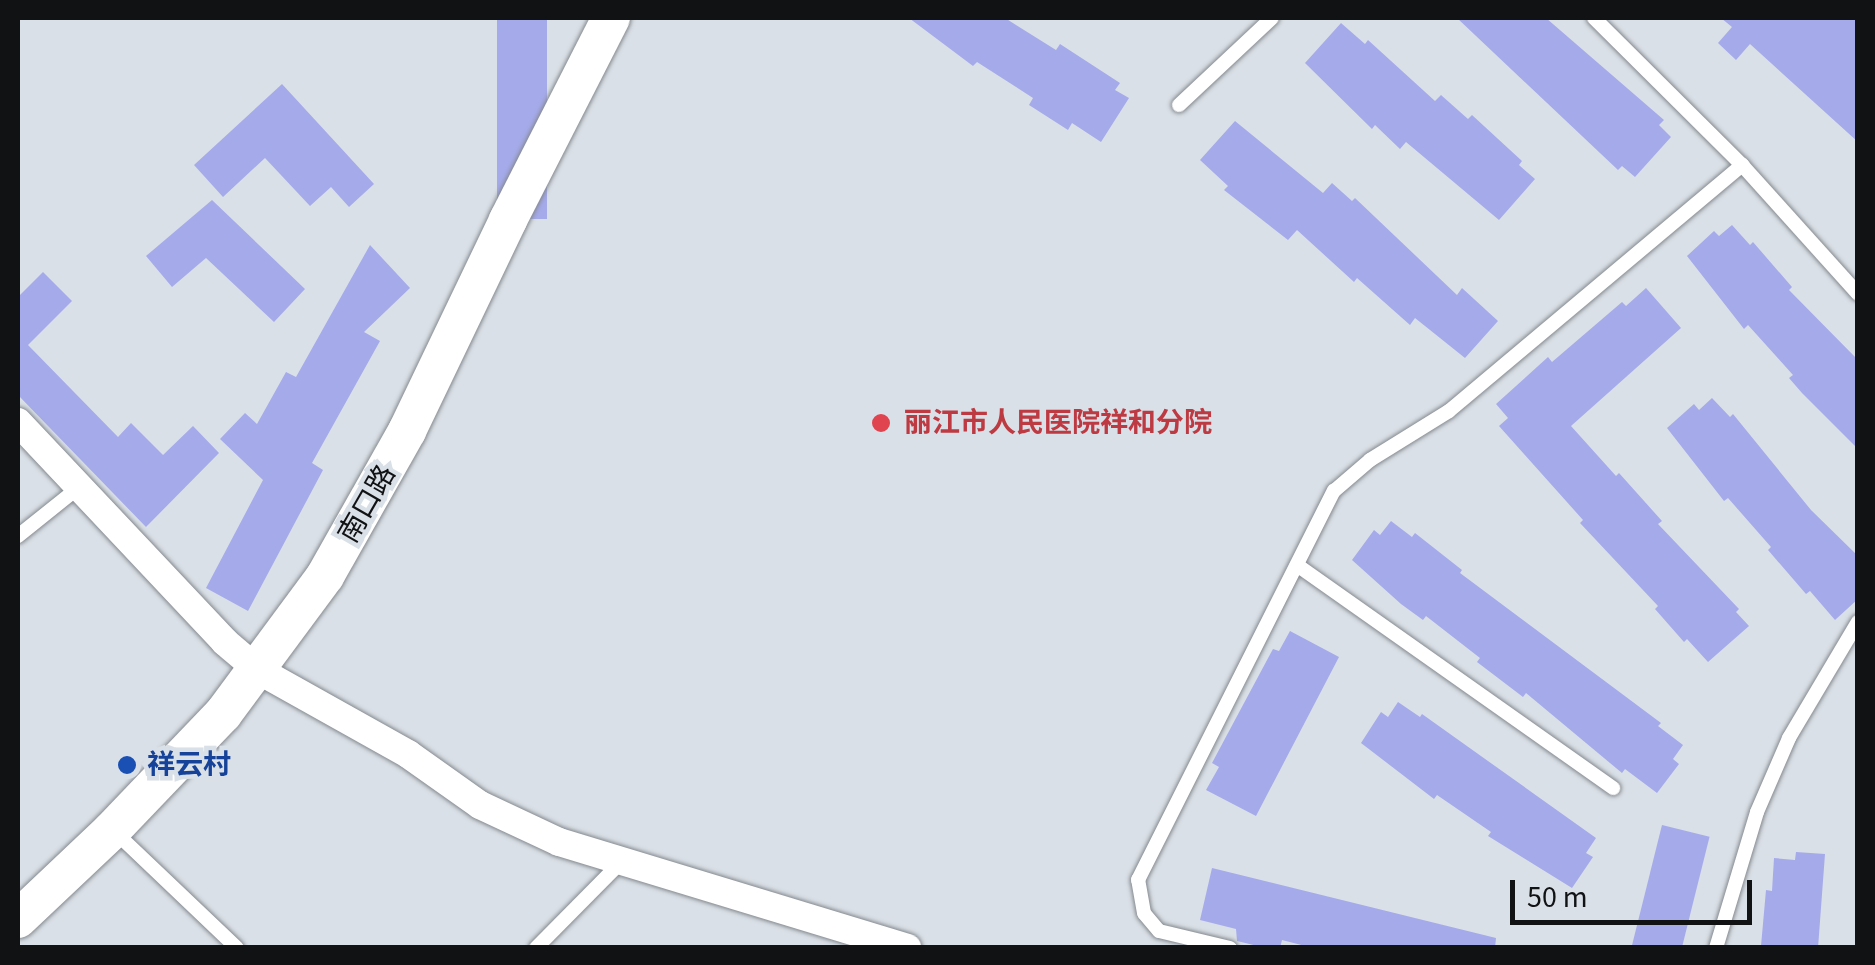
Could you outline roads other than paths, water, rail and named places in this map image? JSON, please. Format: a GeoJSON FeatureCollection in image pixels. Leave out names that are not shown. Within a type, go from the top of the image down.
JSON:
{"type":"FeatureCollection","features":[{"type":"Feature","properties":{"kind":"main road","name":"南口路"},"geometry":{"type":"LineString","coordinates":[[18,919],[112,830],[222,714],[325,576],[368,504],[612,18]]}},
{"type":"Feature","properties":{"kind":"street"},"geometry":{"type":"LineString","coordinates":[[18,422],[225,642],[258,670],[408,754],[480,805],[559,842],[906,948]]}},
{"type":"Feature","properties":{"kind":"lane"},"geometry":{"type":"LineString","coordinates":[[1179,105],[1272,18]]}},
{"type":"Feature","properties":{"kind":"lane"},"geometry":{"type":"LineString","coordinates":[[1594,18],[1742,165],[1858,294]]}},
{"type":"Feature","properties":{"kind":"lane"},"geometry":{"type":"LineString","coordinates":[[1230,948],[1159,931],[1144,912],[1138,880],[1334,491],[1351,474],[1449,411],[1742,165]]}},
{"type":"Feature","properties":{"kind":"lane"},"geometry":{"type":"LineString","coordinates":[[18,536],[78,488]]}},
{"type":"Feature","properties":{"kind":"lane"},"geometry":{"type":"LineString","coordinates":[[1297,565],[1614,788]]}},
{"type":"Feature","properties":{"kind":"lane"},"geometry":{"type":"LineString","coordinates":[[1716,948],[1763,797],[1804,709],[1858,622]]}},
{"type":"Feature","properties":{"kind":"lane"},"geometry":{"type":"LineString","coordinates":[[112,830],[237,948]]}},
{"type":"Feature","properties":{"kind":"lane"},"geometry":{"type":"LineString","coordinates":[[536,948],[622,861]]}},
{"type":"Feature","properties":{"kind":"place","name":"丽江市人民医院祥和分院"},"geometry":{"type":"Point","coordinates":[881,423]}},
{"type":"Feature","properties":{"kind":"place","name":"祥云村"},"geometry":{"type":"Point","coordinates":[127,765]}}]}
